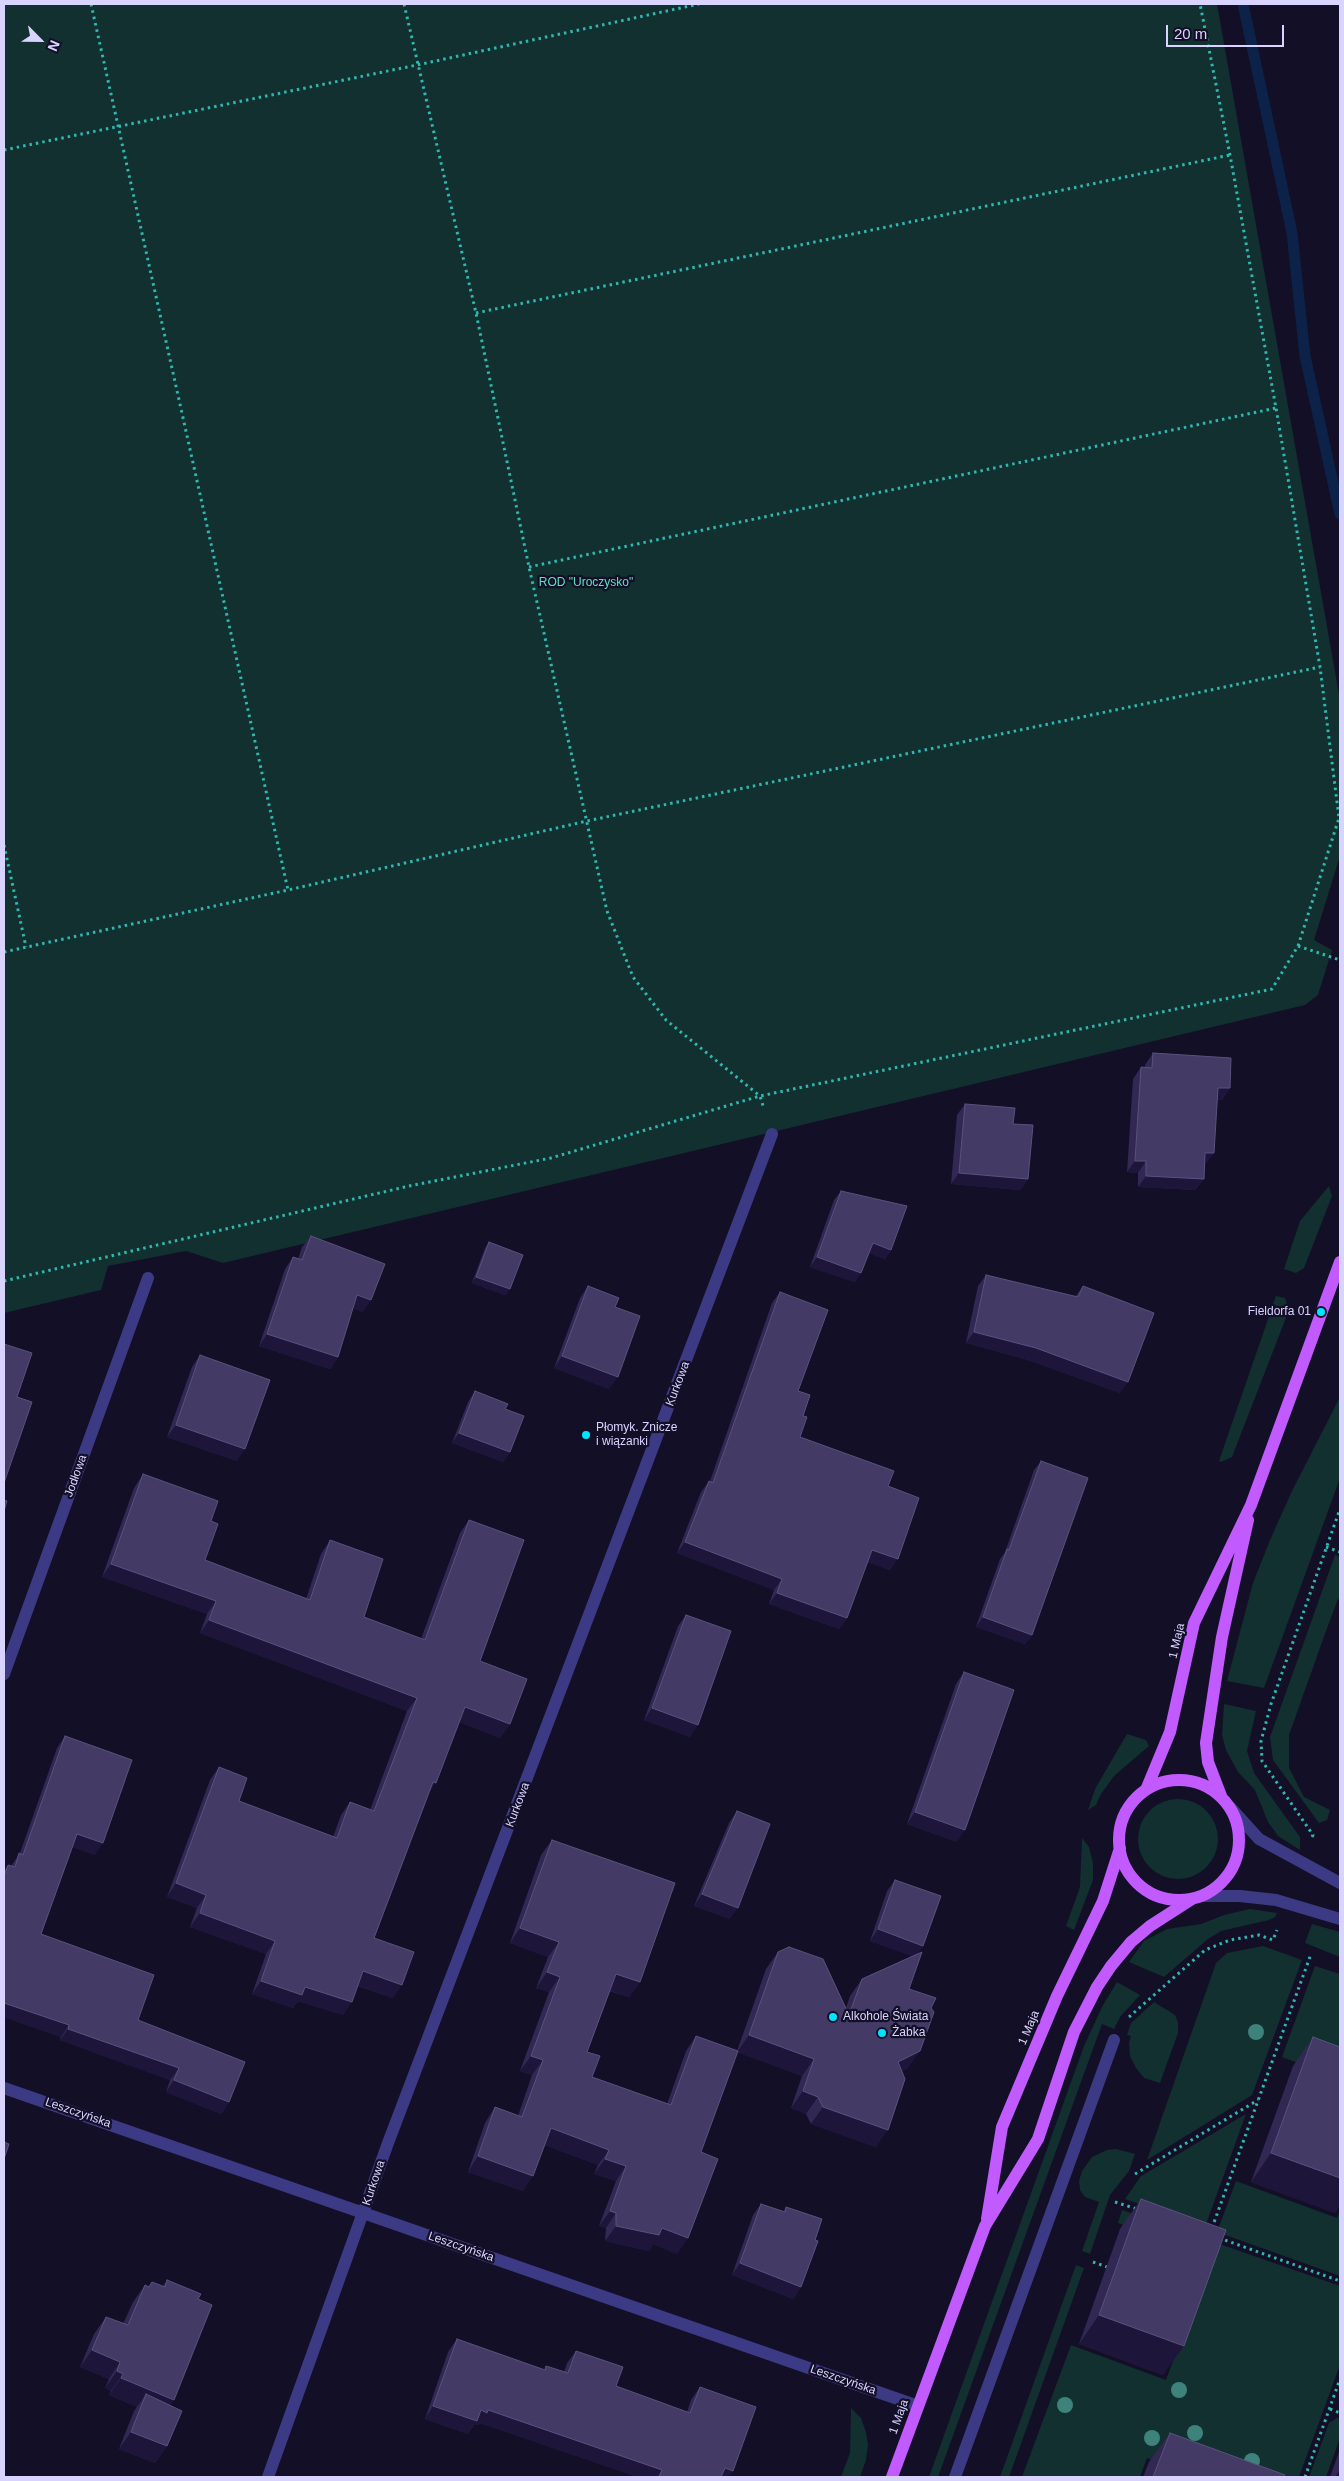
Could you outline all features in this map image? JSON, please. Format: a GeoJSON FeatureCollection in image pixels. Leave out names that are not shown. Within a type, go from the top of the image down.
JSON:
{"type":"FeatureCollection","features":[{"type":"Feature","properties":{"kind":"main road","name":"1 Maja"},"geometry":{"type":"LineString","coordinates":[[1146,1790],[1170,1732],[1194,1623],[1251,1505],[1340,1262]]}},
{"type":"Feature","properties":{"kind":"main road","name":"1 Maja"},"geometry":{"type":"LineString","coordinates":[[1221,1796],[1208,1762],[1206,1743],[1222,1637],[1251,1505]]}},
{"type":"Feature","properties":{"kind":"main road"},"geometry":{"type":"LineString","coordinates":[[1171,1780],[1183,1780],[1203,1785],[1221,1796],[1231,1808],[1238,1825],[1239,1850],[1232,1870],[1217,1887],[1197,1898],[1166,1899],[1153,1894],[1139,1885],[1126,1867],[1120,1848],[1120,1830],[1125,1814],[1134,1800],[1146,1790],[1171,1780]]}},
{"type":"Feature","properties":{"kind":"main road","name":"1 Maja"},"geometry":{"type":"LineString","coordinates":[[892,2477],[985,2226],[1002,2127],[1057,1996],[1103,1901],[1120,1848]]}},
{"type":"Feature","properties":{"kind":"main road","name":"1 Maja"},"geometry":{"type":"LineString","coordinates":[[985,2226],[1038,2139],[1074,2032],[1097,1987],[1131,1942],[1150,1926],[1197,1898]]}},
{"type":"Feature","properties":{"kind":"street","name":"Kurkowa"},"geometry":{"type":"LineString","coordinates":[[268,2477],[363,2213],[772,1134]]}},
{"type":"Feature","properties":{"kind":"street","name":"Jodłowa"},"geometry":{"type":"LineString","coordinates":[[4,1674],[148,1278]]}},
{"type":"Feature","properties":{"kind":"street"},"geometry":{"type":"LineString","coordinates":[[1231,1808],[1259,1839],[1340,1883]]}},
{"type":"Feature","properties":{"kind":"street"},"geometry":{"type":"LineString","coordinates":[[1197,1898],[1240,1896],[1276,1900],[1340,1919]]}},
{"type":"Feature","properties":{"kind":"street"},"geometry":{"type":"LineString","coordinates":[[956,2477],[1114,2040]]}},
{"type":"Feature","properties":{"kind":"street","name":"Leszczyńska"},"geometry":{"type":"LineString","coordinates":[[4,2088],[918,2406]]}},
{"type":"Feature","properties":{"kind":"path"},"geometry":{"type":"LineString","coordinates":[[91,4],[288,890]]}},
{"type":"Feature","properties":{"kind":"path"},"geometry":{"type":"LineString","coordinates":[[404,4],[476,313],[528,567],[607,911],[632,977],[666,1020],[760,1096],[772,1134]]}},
{"type":"Feature","properties":{"kind":"path"},"geometry":{"type":"LineString","coordinates":[[4,150],[117,125],[417,65],[699,4]]}},
{"type":"Feature","properties":{"kind":"path"},"geometry":{"type":"LineString","coordinates":[[4,1281],[409,1186],[551,1158],[760,1096],[1272,989],[1298,946],[1339,818],[1320,667],[1276,408],[1230,155],[1200,4]]}},
{"type":"Feature","properties":{"kind":"path"},"geometry":{"type":"LineString","coordinates":[[476,313],[1230,155]]}},
{"type":"Feature","properties":{"kind":"path"},"geometry":{"type":"LineString","coordinates":[[528,567],[1276,408]]}},
{"type":"Feature","properties":{"kind":"path"},"geometry":{"type":"LineString","coordinates":[[4,952],[288,890],[587,821],[1320,667]]}},
{"type":"Feature","properties":{"kind":"path"},"geometry":{"type":"LineString","coordinates":[[4,845],[26,947]]}},
{"type":"Feature","properties":{"kind":"path"},"geometry":{"type":"LineString","coordinates":[[1298,946],[1340,960]]}},
{"type":"Feature","properties":{"kind":"path"},"geometry":{"type":"LineString","coordinates":[[1313,1835],[1262,1761],[1261,1741],[1271,1704],[1340,1509]]}},
{"type":"Feature","properties":{"kind":"path"},"geometry":{"type":"LineString","coordinates":[[1326,1547],[1340,1552]]}},
{"type":"Feature","properties":{"kind":"path"},"geometry":{"type":"LineString","coordinates":[[1114,2040],[1132,2014],[1205,1950],[1219,1944],[1259,1935],[1274,1940]]}},
{"type":"Feature","properties":{"kind":"path"},"geometry":{"type":"LineString","coordinates":[[1312,1954],[1210,2234],[1340,2282]]}},
{"type":"Feature","properties":{"kind":"path"},"geometry":{"type":"LineString","coordinates":[[1135,2174],[1259,2100]]}},
{"type":"Feature","properties":{"kind":"path"},"geometry":{"type":"LineString","coordinates":[[1115,2202],[1144,2212]]}},
{"type":"Feature","properties":{"kind":"path"},"geometry":{"type":"LineString","coordinates":[[1093,2262],[1107,2266]]}},
{"type":"Feature","properties":{"kind":"path"},"geometry":{"type":"LineString","coordinates":[[1304,2477],[1340,2379]]}},
{"type":"Feature","properties":{"kind":"path"},"geometry":{"type":"LineString","coordinates":[[1330,2409],[1340,2413]]}},
{"type":"Feature","properties":{"kind":"green space","name":"ROD \"Uroczysko\""},"geometry":{"type":"Polygon","coordinates":[[[4,4],[1217,4],[1340,700],[1340,856],[1314,940],[1332,950],[1318,995],[1305,1005],[223,1263],[186,1251],[108,1266],[101,1290],[4,1313],[4,4]]]}},
{"type":"Feature","properties":{"kind":"green space"},"geometry":{"type":"Polygon","coordinates":[[[1329,1186],[1332,1196],[1304,1268],[1296,1273],[1284,1269],[1300,1221],[1329,1186]]]}},
{"type":"Feature","properties":{"kind":"green space"},"geometry":{"type":"Polygon","coordinates":[[[1276,1296],[1285,1298],[1289,1310],[1232,1457],[1221,1462],[1219,1461],[1276,1296]]]}},
{"type":"Feature","properties":{"kind":"green space"},"geometry":{"type":"Polygon","coordinates":[[[1340,1397],[1340,1478],[1264,1688],[1227,1681],[1253,1583],[1270,1540],[1292,1491],[1340,1397]]]}},
{"type":"Feature","properties":{"kind":"green space"},"geometry":{"type":"Polygon","coordinates":[[[1335,1555],[1340,1557],[1340,1600],[1338,1599],[1289,1735],[1289,1768],[1304,1797],[1330,1810],[1327,1820],[1319,1823],[1273,1760],[1270,1737],[1335,1555]]]}},
{"type":"Feature","properties":{"kind":"green space"},"geometry":{"type":"Polygon","coordinates":[[[1224,1704],[1256,1711],[1247,1751],[1254,1773],[1300,1837],[1300,1850],[1278,1836],[1268,1822],[1255,1790],[1238,1772],[1226,1750],[1222,1735],[1224,1704]]]}},
{"type":"Feature","properties":{"kind":"green space"},"geometry":{"type":"Polygon","coordinates":[[[1127,1734],[1146,1740],[1149,1746],[1114,1776],[1101,1794],[1096,1805],[1088,1810],[1095,1789],[1127,1734]]]}},
{"type":"Feature","properties":{"kind":"green space"},"geometry":{"type":"Polygon","coordinates":[[[1178,1799],[1193,1802],[1206,1811],[1215,1824],[1218,1839],[1215,1854],[1206,1867],[1193,1876],[1178,1879],[1163,1876],[1150,1867],[1141,1854],[1138,1839],[1141,1824],[1150,1811],[1163,1802],[1178,1799]]]}},
{"type":"Feature","properties":{"kind":"green space"},"geometry":{"type":"Polygon","coordinates":[[[1082,1838],[1089,1847],[1093,1863],[1093,1880],[1074,1930],[1066,1926],[1080,1887],[1082,1838]]]}},
{"type":"Feature","properties":{"kind":"green space"},"geometry":{"type":"Polygon","coordinates":[[[1250,1909],[1277,1913],[1275,1917],[1269,1920],[1221,1931],[1208,1939],[1164,1977],[1129,1962],[1144,1941],[1167,1929],[1201,1924],[1224,1915],[1250,1909]]]}},
{"type":"Feature","properties":{"kind":"green space"},"geometry":{"type":"Polygon","coordinates":[[[1312,1924],[1340,1932],[1340,1957],[1305,1943],[1312,1924]]]}},
{"type":"Feature","properties":{"kind":"green space"},"geometry":{"type":"Polygon","coordinates":[[[1263,1946],[1302,1960],[1252,2095],[1147,2160],[1216,1963],[1227,1953],[1263,1946]]]}},
{"type":"Feature","properties":{"kind":"green space"},"geometry":{"type":"Polygon","coordinates":[[[1315,1966],[1340,1974],[1340,2079],[1282,2057],[1315,1966]]]}},
{"type":"Feature","properties":{"kind":"green space"},"geometry":{"type":"Polygon","coordinates":[[[1117,1982],[1140,1995],[1120,2017],[1114,2029],[1102,2024],[938,2477],[929,2477],[1084,2046],[1103,2005],[1117,1982]]]}},
{"type":"Feature","properties":{"kind":"green space"},"geometry":{"type":"Polygon","coordinates":[[[1154,2002],[1175,2015],[1178,2022],[1178,2033],[1160,2083],[1144,2078],[1136,2068],[1130,2056],[1129,2043],[1131,2036],[1127,2035],[1131,2023],[1154,2002]]]}},
{"type":"Feature","properties":{"kind":"green space"},"geometry":{"type":"Polygon","coordinates":[[[1246,2114],[1205,2227],[1125,2199],[1141,2176],[1246,2114]]]}},
{"type":"Feature","properties":{"kind":"green space"},"geometry":{"type":"Polygon","coordinates":[[[1116,2149],[1135,2154],[1129,2171],[1110,2195],[1090,2254],[1082,2251],[1099,2202],[1085,2197],[1080,2190],[1079,2181],[1082,2171],[1092,2157],[1107,2150],[1116,2149]]]}},
{"type":"Feature","properties":{"kind":"green space"},"geometry":{"type":"Polygon","coordinates":[[[1236,2181],[1337,2218],[1340,2210],[1340,2276],[1217,2232],[1236,2181]]]}},
{"type":"Feature","properties":{"kind":"green space"},"geometry":{"type":"Polygon","coordinates":[[[1122,2210],[1340,2286],[1340,2365],[1299,2477],[1200,2477],[1147,2458],[1140,2477],[1022,2477],[1071,2345],[1166,2380],[1211,2256],[1118,2223],[1122,2210]]]}},
{"type":"Feature","properties":{"kind":"green space"},"geometry":{"type":"Polygon","coordinates":[[[1076,2265],[1084,2268],[1009,2477],[1000,2477],[1076,2265]]]}},
{"type":"Feature","properties":{"kind":"green space"},"geometry":{"type":"Polygon","coordinates":[[[851,2408],[861,2418],[866,2432],[868,2445],[866,2460],[860,2477],[841,2477],[850,2453],[851,2408]]]}},
{"type":"Feature","properties":{"kind":"green space"},"geometry":{"type":"Polygon","coordinates":[[[1337,2418],[1340,2419],[1340,2438],[1326,2477],[1309,2477],[1329,2423],[1337,2418]]]}},
{"type":"Feature","properties":{"kind":"building"},"geometry":{"type":"Polygon","coordinates":[[[1153,1053],[1231,1058],[1230,1088],[1218,1088],[1214,1153],[1205,1153],[1204,1179],[1146,1176],[1146,1161],[1135,1161],[1141,1067],[1152,1068],[1153,1053]]]}},
{"type":"Feature","properties":{"kind":"building"},"geometry":{"type":"Polygon","coordinates":[[[965,1104],[1015,1108],[1013,1124],[1033,1125],[1028,1179],[959,1173],[965,1104]]]}},
{"type":"Feature","properties":{"kind":"building"},"geometry":{"type":"Polygon","coordinates":[[[841,1191],[907,1206],[891,1250],[873,1243],[861,1273],[817,1257],[841,1191]]]}},
{"type":"Feature","properties":{"kind":"building"},"geometry":{"type":"Polygon","coordinates":[[[311,1236],[385,1264],[371,1300],[357,1295],[338,1357],[267,1334],[293,1257],[302,1260],[311,1236]]]}},
{"type":"Feature","properties":{"kind":"building"},"geometry":{"type":"Polygon","coordinates":[[[489,1242],[523,1255],[510,1289],[476,1277],[489,1242]]]}},
{"type":"Feature","properties":{"kind":"building"},"geometry":{"type":"Polygon","coordinates":[[[986,1275],[1078,1297],[1083,1286],[1154,1313],[1128,1382],[1036,1348],[974,1332],[986,1275]]]}},
{"type":"Feature","properties":{"kind":"building"},"geometry":{"type":"Polygon","coordinates":[[[588,1286],[619,1298],[615,1307],[640,1316],[618,1377],[562,1356],[588,1286]]]}},
{"type":"Feature","properties":{"kind":"building"},"geometry":{"type":"Polygon","coordinates":[[[780,1292],[828,1310],[798,1391],[810,1395],[803,1416],[807,1417],[800,1437],[894,1471],[888,1486],[919,1498],[898,1559],[872,1550],[847,1618],[777,1593],[782,1579],[685,1542],[709,1481],[713,1483],[780,1292]]]}},
{"type":"Feature","properties":{"kind":"building"},"geometry":{"type":"Polygon","coordinates":[[[4,1344],[32,1353],[17,1397],[32,1402],[4,1483],[4,1344]]]}},
{"type":"Feature","properties":{"kind":"building"},"geometry":{"type":"Polygon","coordinates":[[[200,1355],[270,1380],[245,1449],[176,1425],[200,1355]]]}},
{"type":"Feature","properties":{"kind":"building"},"geometry":{"type":"Polygon","coordinates":[[[475,1391],[508,1404],[505,1409],[524,1416],[510,1452],[459,1433],[475,1391]]]}},
{"type":"Feature","properties":{"kind":"building"},"geometry":{"type":"Polygon","coordinates":[[[1041,1461],[1088,1478],[1032,1635],[983,1617],[1041,1461]]]}},
{"type":"Feature","properties":{"kind":"building"},"geometry":{"type":"Polygon","coordinates":[[[143,1474],[218,1501],[211,1521],[218,1524],[205,1560],[310,1600],[330,1540],[383,1559],[364,1617],[425,1640],[469,1520],[524,1540],[480,1661],[527,1679],[510,1724],[465,1707],[436,1783],[433,1782],[374,1938],[414,1952],[402,1985],[363,1971],[352,2002],[305,1987],[302,1995],[261,1981],[275,1941],[200,1913],[206,1895],[176,1883],[219,1767],[247,1778],[239,1801],[337,1838],[350,1802],[374,1811],[417,1698],[209,1620],[216,1601],[111,1564],[143,1474]]]}},
{"type":"Feature","properties":{"kind":"building"},"geometry":{"type":"Polygon","coordinates":[[[4,1500],[7,1501],[4,1511],[4,1500]]]}},
{"type":"Feature","properties":{"kind":"building"},"geometry":{"type":"Polygon","coordinates":[[[686,1615],[731,1631],[698,1725],[652,1708],[686,1615]]]}},
{"type":"Feature","properties":{"kind":"building"},"geometry":{"type":"Polygon","coordinates":[[[964,1672],[1014,1690],[965,1830],[915,1812],[964,1672]]]}},
{"type":"Feature","properties":{"kind":"building"},"geometry":{"type":"Polygon","coordinates":[[[65,1736],[132,1760],[103,1843],[77,1834],[41,1934],[154,1975],[138,2020],[245,2062],[229,2102],[174,2080],[179,2068],[68,2029],[69,2025],[4,2003],[4,1876],[8,1865],[15,1867],[19,1853],[23,1855],[65,1736]]]}},
{"type":"Feature","properties":{"kind":"building"},"geometry":{"type":"Polygon","coordinates":[[[737,1811],[770,1824],[738,1908],[702,1894],[737,1811]]]}},
{"type":"Feature","properties":{"kind":"building"},"geometry":{"type":"Polygon","coordinates":[[[552,1840],[675,1883],[640,1982],[616,1974],[587,2052],[600,2056],[592,2077],[671,2105],[696,2036],[738,2051],[701,2152],[718,2159],[688,2238],[662,2228],[659,2235],[616,2226],[616,2213],[610,2211],[626,2166],[605,2159],[609,2150],[551,2128],[533,2176],[478,2156],[495,2107],[522,2117],[543,2060],[531,2056],[560,1977],[547,1972],[559,1942],[520,1928],[552,1840]]]}},
{"type":"Feature","properties":{"kind":"building"},"geometry":{"type":"Polygon","coordinates":[[[895,1880],[941,1896],[923,1946],[878,1929],[895,1880]]]}},
{"type":"Feature","properties":{"kind":"building"},"geometry":{"type":"Polygon","coordinates":[[[789,1947],[823,1959],[849,2015],[862,1979],[922,1952],[909,1989],[936,1998],[931,2008],[934,2012],[920,2051],[898,2062],[905,2079],[888,2130],[823,2107],[818,2097],[803,2091],[814,2059],[749,2035],[778,1952],[789,1947]]]}},
{"type":"Feature","properties":{"kind":"building"},"geometry":{"type":"Polygon","coordinates":[[[1313,2037],[1340,2047],[1340,2178],[1271,2153],[1313,2037]]]}},
{"type":"Feature","properties":{"kind":"building"},"geometry":{"type":"Polygon","coordinates":[[[4,2142],[9,2144],[4,2159],[4,2142]]]}},
{"type":"Feature","properties":{"kind":"building"},"geometry":{"type":"Polygon","coordinates":[[[1141,2199],[1226,2230],[1184,2346],[1099,2315],[1141,2199]]]}},
{"type":"Feature","properties":{"kind":"building"},"geometry":{"type":"Polygon","coordinates":[[[761,2204],[785,2212],[786,2207],[822,2219],[815,2240],[818,2241],[801,2287],[740,2263],[761,2204]]]}},
{"type":"Feature","properties":{"kind":"building"},"geometry":{"type":"Polygon","coordinates":[[[167,2280],[201,2294],[198,2299],[212,2305],[174,2400],[121,2378],[123,2374],[117,2371],[120,2362],[92,2350],[106,2317],[128,2325],[145,2285],[149,2287],[152,2282],[165,2287],[167,2280]]]}},
{"type":"Feature","properties":{"kind":"building"},"geometry":{"type":"Polygon","coordinates":[[[457,2339],[545,2370],[546,2366],[568,2373],[576,2351],[623,2367],[616,2386],[690,2413],[700,2387],[756,2407],[733,2471],[725,2468],[721,2477],[659,2477],[662,2470],[488,2410],[487,2413],[481,2410],[477,2421],[433,2406],[457,2339]]]}},
{"type":"Feature","properties":{"kind":"building"},"geometry":{"type":"Polygon","coordinates":[[[146,2394],[182,2411],[167,2446],[131,2432],[146,2394]]]}},
{"type":"Feature","properties":{"kind":"building"},"geometry":{"type":"Polygon","coordinates":[[[1170,2433],[1285,2475],[1284,2477],[1153,2477],[1170,2433]]]}},
{"type":"Feature","properties":{"kind":"waterway"},"geometry":{"type":"LineString","coordinates":[[1243,4],[1292,233],[1305,356],[1340,514]]}},
{"type":"Feature","properties":{"kind":"place","name":"Fieldorfa 01"},"geometry":{"type":"Point","coordinates":[1321,1312]}},
{"type":"Feature","properties":{"kind":"place","name":"Płomyk. Znicze i wiązanki"},"geometry":{"type":"Point","coordinates":[586,1435]}},
{"type":"Feature","properties":{"kind":"place","name":"Alkohole Świata"},"geometry":{"type":"Point","coordinates":[833,2017]}},
{"type":"Feature","properties":{"kind":"place","name":"Żabka"},"geometry":{"type":"Point","coordinates":[882,2033]}}]}
